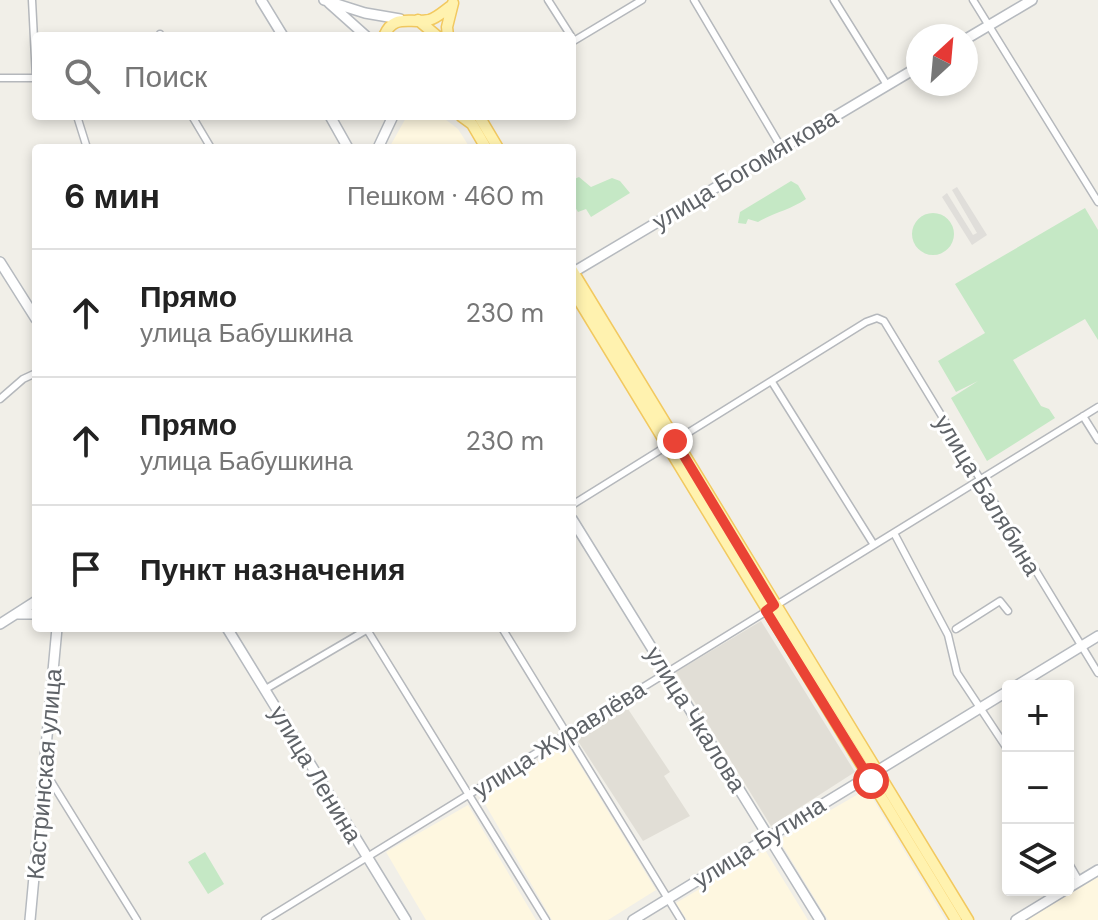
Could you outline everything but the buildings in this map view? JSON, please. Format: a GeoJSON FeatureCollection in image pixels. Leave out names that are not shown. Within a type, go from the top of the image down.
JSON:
{"type":"FeatureCollection","features":[{"type":"Feature","properties":{"kind":"main road"},"geometry":{"type":"LineString","coordinates":[[261,0],[281,32]]}},
{"type":"Feature","properties":{"kind":"main road"},"geometry":{"type":"LineString","coordinates":[[326,0],[400,19],[418,20],[431,20],[453,3]]}},
{"type":"Feature","properties":{"kind":"main road"},"geometry":{"type":"LineString","coordinates":[[326,0],[362,32]]}},
{"type":"Feature","properties":{"kind":"main road"},"geometry":{"type":"LineString","coordinates":[[978,32],[1032,0]]}},
{"type":"Feature","properties":{"kind":"main road"},"geometry":{"type":"LineString","coordinates":[[448,32],[453,3]]}},
{"type":"Feature","properties":{"kind":"main road"},"geometry":{"type":"LineString","coordinates":[[386,32],[400,19]]}},
{"type":"Feature","properties":{"kind":"main road"},"geometry":{"type":"LineString","coordinates":[[418,20],[432,32]]}},
{"type":"Feature","properties":{"kind":"main road","name":"улица Богомягкова"},"geometry":{"type":"LineString","coordinates":[[576,270],[906,74]]}},
{"type":"Feature","properties":{"kind":"main road"},"geometry":{"type":"LineString","coordinates":[[332,120],[346,144]]}},
{"type":"Feature","properties":{"kind":"main road"},"geometry":{"type":"LineString","coordinates":[[380,144],[391,120]]}},
{"type":"Feature","properties":{"kind":"main road"},"geometry":{"type":"LineString","coordinates":[[466,120],[484,144]]}},
{"type":"Feature","properties":{"kind":"main road"},"geometry":{"type":"LineString","coordinates":[[481,120],[496,144]]}},
{"type":"Feature","properties":{"kind":"main road"},"geometry":{"type":"LineString","coordinates":[[0,262],[32,313]]}},
{"type":"Feature","properties":{"kind":"main road"},"geometry":{"type":"LineString","coordinates":[[576,279],[770,608],[968,920]]}},
{"type":"Feature","properties":{"kind":"main road"},"geometry":{"type":"LineString","coordinates":[[576,295],[671,443]]}},
{"type":"Feature","properties":{"kind":"main road","name":"улица Чкалова"},"geometry":{"type":"LineString","coordinates":[[576,526],[820,920]]}},
{"type":"Feature","properties":{"kind":"main road"},"geometry":{"type":"LineString","coordinates":[[0,624],[32,603]]}},
{"type":"Feature","properties":{"kind":"main road"},"geometry":{"type":"LineString","coordinates":[[14,614],[32,614]]}},
{"type":"Feature","properties":{"kind":"main road","name":"Кастринская улица"},"geometry":{"type":"LineString","coordinates":[[30,920],[55,632]]}},
{"type":"Feature","properties":{"kind":"main road","name":"улица Ленина"},"geometry":{"type":"LineString","coordinates":[[229,632],[406,920]]}},
{"type":"Feature","properties":{"kind":"main road"},"geometry":{"type":"LineString","coordinates":[[1026,680],[1098,636]]}},
{"type":"Feature","properties":{"kind":"main road","name":"улица Бутина"},"geometry":{"type":"LineString","coordinates":[[633,920],[1002,695]]}},
{"type":"Feature","properties":{"kind":"main road"},"geometry":{"type":"LineString","coordinates":[[872,773],[956,920]]}},
{"type":"Feature","properties":{"kind":"main road"},"geometry":{"type":"LineString","coordinates":[[1074,884],[1098,870]]}},
{"type":"Feature","properties":{"kind":"main road"},"geometry":{"type":"LineString","coordinates":[[1016,920],[1055,896]]}},
{"type":"Feature","properties":{"kind":"street"},"geometry":{"type":"LineString","coordinates":[[32,0],[34,32]]}},
{"type":"Feature","properties":{"kind":"street"},"geometry":{"type":"LineString","coordinates":[[576,37],[642,0]]}},
{"type":"Feature","properties":{"kind":"street"},"geometry":{"type":"LineString","coordinates":[[694,0],[781,147]]}},
{"type":"Feature","properties":{"kind":"street"},"geometry":{"type":"LineString","coordinates":[[834,0],[887,85]]}},
{"type":"Feature","properties":{"kind":"street"},"geometry":{"type":"LineString","coordinates":[[973,0],[1098,202]]}},
{"type":"Feature","properties":{"kind":"street"},"geometry":{"type":"LineString","coordinates":[[550,3],[568,32]]}},
{"type":"Feature","properties":{"kind":"street"},"geometry":{"type":"LineString","coordinates":[[0,78],[32,78]]}},
{"type":"Feature","properties":{"kind":"street"},"geometry":{"type":"LineString","coordinates":[[79,120],[86,144]]}},
{"type":"Feature","properties":{"kind":"street"},"geometry":{"type":"LineString","coordinates":[[194,120],[209,144]]}},
{"type":"Feature","properties":{"kind":"street"},"geometry":{"type":"LineString","coordinates":[[1090,188],[1098,183]]}},
{"type":"Feature","properties":{"kind":"street","name":"улица Балябина"},"geometry":{"type":"LineString","coordinates":[[772,382],[866,322],[877,318],[884,321],[1098,673]]}},
{"type":"Feature","properties":{"kind":"street"},"geometry":{"type":"LineString","coordinates":[[0,399],[32,375]]}},
{"type":"Feature","properties":{"kind":"street"},"geometry":{"type":"LineString","coordinates":[[576,502],[772,382],[874,545]]}},
{"type":"Feature","properties":{"kind":"street","name":"улица Журавлёва"},"geometry":{"type":"LineString","coordinates":[[268,919],[1098,407]]}},
{"type":"Feature","properties":{"kind":"street"},"geometry":{"type":"LineString","coordinates":[[1083,416],[1098,440]]}},
{"type":"Feature","properties":{"kind":"street"},"geometry":{"type":"LineString","coordinates":[[894,533],[948,635],[957,673],[1002,741]]}},
{"type":"Feature","properties":{"kind":"street"},"geometry":{"type":"LineString","coordinates":[[956,629],[1000,601],[1008,611]]}},
{"type":"Feature","properties":{"kind":"street"},"geometry":{"type":"LineString","coordinates":[[264,690],[363,632]]}},
{"type":"Feature","properties":{"kind":"street"},"geometry":{"type":"LineString","coordinates":[[370,632],[546,920]]}},
{"type":"Feature","properties":{"kind":"street"},"geometry":{"type":"LineString","coordinates":[[504,632],[681,920]]}},
{"type":"Feature","properties":{"kind":"street"},"geometry":{"type":"LineString","coordinates":[[44,769],[137,920]]}},
{"type":"Feature","properties":{"kind":"street"},"geometry":{"type":"LineString","coordinates":[[1074,872],[1079,881]]}},
{"type":"Feature","properties":{"kind":"shaded area"},"geometry":{"type":"Polygon","coordinates":[[[405,120],[446,120],[458,129],[467,144],[391,144],[405,120]]]}},
{"type":"Feature","properties":{"kind":"shaded area"},"geometry":{"type":"Polygon","coordinates":[[[957,187],[987,235],[972,245],[942,197],[947,193],[973,235],[977,233],[952,190],[957,187]]]}},
{"type":"Feature","properties":{"kind":"shaded area"},"geometry":{"type":"Polygon","coordinates":[[[761,621],[855,772],[771,826],[676,672],[761,621]]]}},
{"type":"Feature","properties":{"kind":"shaded area"},"geometry":{"type":"Polygon","coordinates":[[[626,706],[670,772],[664,776],[690,816],[643,841],[576,738],[626,706]]]}},
{"type":"Feature","properties":{"kind":"shaded area"},"geometry":{"type":"Polygon","coordinates":[[[567,744],[656,890],[608,920],[552,920],[481,797],[567,744]]]}},
{"type":"Feature","properties":{"kind":"shaded area"},"geometry":{"type":"Polygon","coordinates":[[[867,789],[946,920],[828,920],[779,840],[867,789]]]}},
{"type":"Feature","properties":{"kind":"shaded area"},"geometry":{"type":"Polygon","coordinates":[[[468,805],[536,920],[426,920],[386,852],[468,805]]]}},
{"type":"Feature","properties":{"kind":"shaded area"},"geometry":{"type":"Polygon","coordinates":[[[765,850],[808,920],[687,920],[676,903],[765,850]]]}},
{"type":"Feature","properties":{"kind":"shaded area"},"geometry":{"type":"Polygon","coordinates":[[[1098,877],[1098,920],[1026,920],[1066,896],[1074,896],[1074,891],[1098,877]]]}},
{"type":"Feature","properties":{"kind":"green space"},"geometry":{"type":"Polygon","coordinates":[[[579,177],[591,187],[612,178],[620,181],[630,193],[591,217],[586,209],[578,212],[576,209],[576,178],[579,177]]]}},
{"type":"Feature","properties":{"kind":"green space"},"geometry":{"type":"Polygon","coordinates":[[[791,181],[798,185],[806,199],[758,222],[748,219],[746,224],[738,223],[740,212],[791,181]]]}},
{"type":"Feature","properties":{"kind":"green space"},"geometry":{"type":"Polygon","coordinates":[[[1085,208],[1098,230],[1098,340],[1085,319],[1013,360],[1041,406],[1049,409],[1055,418],[987,461],[951,398],[978,381],[956,392],[938,361],[985,333],[955,284],[1085,208]]]}},
{"type":"Feature","properties":{"kind":"green space"},"geometry":{"type":"Polygon","coordinates":[[[933,213],[948,219],[954,234],[948,249],[933,255],[918,249],[912,234],[918,219],[933,213]]]}},
{"type":"Feature","properties":{"kind":"green space"},"geometry":{"type":"Polygon","coordinates":[[[205,852],[224,884],[208,894],[188,862],[205,852]]]}},
{"type":"Feature","properties":{"kind":"route"},"geometry":{"type":"LineString","coordinates":[[675,441],[774,605],[766,611],[871,781]]}}]}
